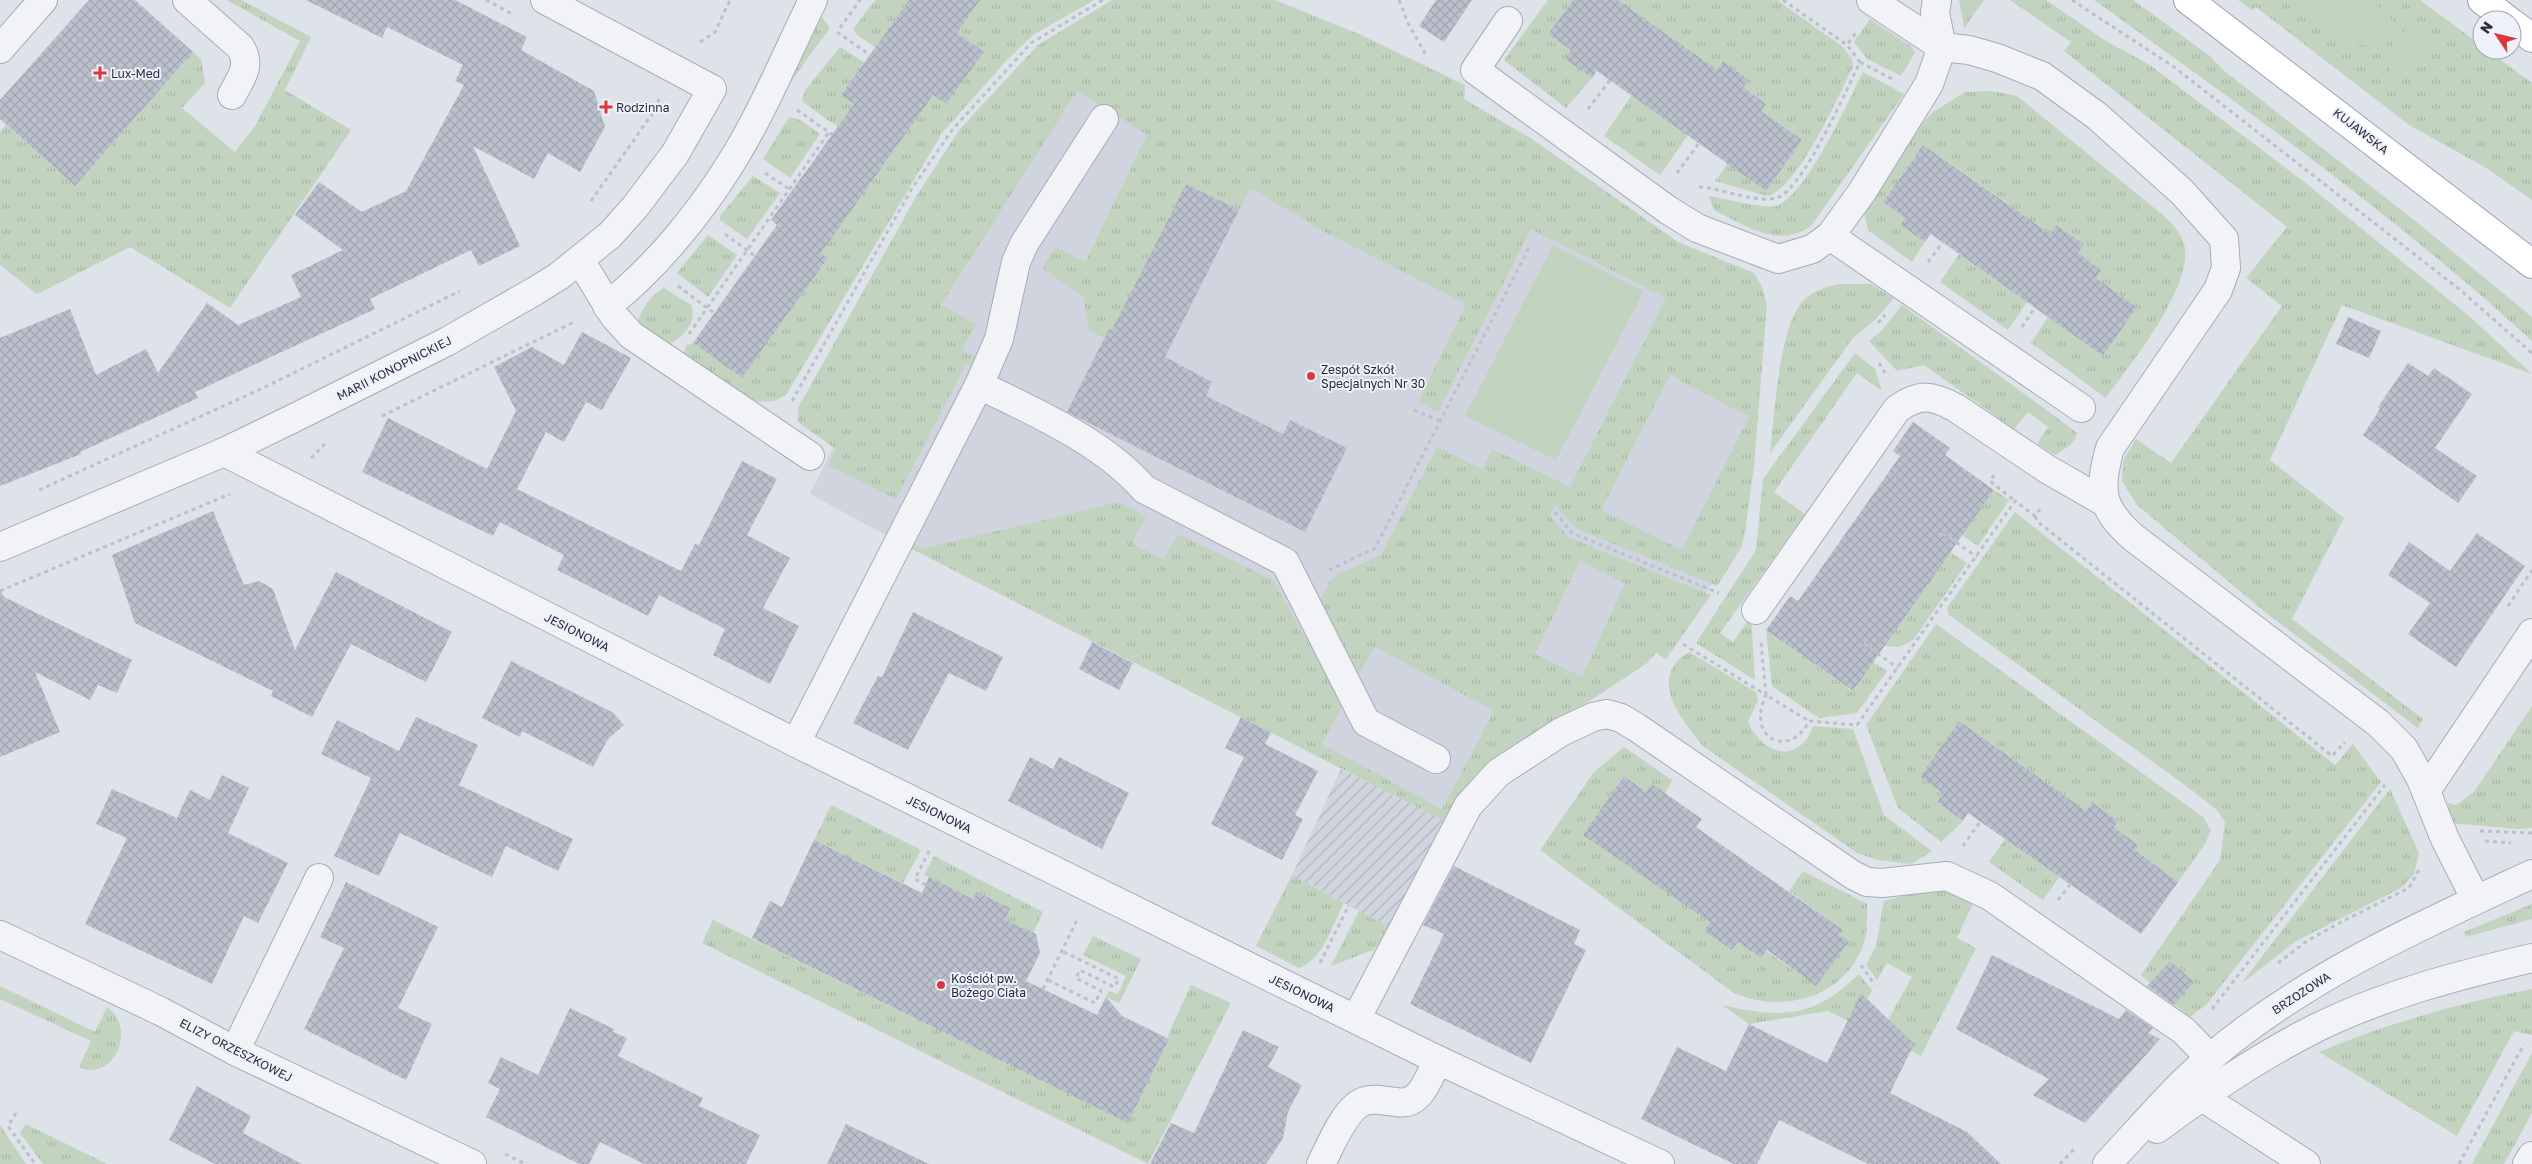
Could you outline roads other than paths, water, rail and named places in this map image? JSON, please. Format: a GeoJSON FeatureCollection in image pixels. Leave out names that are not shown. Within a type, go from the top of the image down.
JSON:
{"type":"FeatureCollection","features":[{"type":"Feature","properties":{"kind":"main road","name":"KUJAWSKA"},"geometry":{"type":"LineString","coordinates":[[2188,0],[2532,264]]}},
{"type":"Feature","properties":{"kind":"main road"},"geometry":{"type":"LineString","coordinates":[[2482,0],[2495,10]]}},
{"type":"Feature","properties":{"kind":"street"},"geometry":{"type":"LineString","coordinates":[[0,49],[43,0]]}},
{"type":"Feature","properties":{"kind":"street"},"geometry":{"type":"LineString","coordinates":[[187,0],[240,47],[246,56],[246,68],[232,95]]}},
{"type":"Feature","properties":{"kind":"street","name":"MARII KONOPNICKIEJ"},"geometry":{"type":"LineString","coordinates":[[0,547],[224,452],[446,342],[535,291],[580,260],[610,235],[635,207],[675,154],[712,89],[545,0]]}},
{"type":"Feature","properties":{"kind":"street"},"geometry":{"type":"LineString","coordinates":[[607,306],[631,287],[663,252],[729,166],[813,0]]}},
{"type":"Feature","properties":{"kind":"street"},"geometry":{"type":"LineString","coordinates":[[1508,21],[1475,70],[1668,210],[1697,228],[1778,259],[1812,249],[1830,236],[1907,121],[1929,84],[1942,47],[1935,13],[1937,0]]}},
{"type":"Feature","properties":{"kind":"street"},"geometry":{"type":"LineString","coordinates":[[1874,2],[1942,47],[1968,50],[1997,58],[2042,76],[2097,116],[2175,185],[2224,239],[2226,268],[2218,290],[2110,448],[2104,470],[2103,486],[2106,503],[2117,522],[2134,538],[2378,724],[2404,749],[2426,791],[2445,839],[2476,900]]}},
{"type":"Feature","properties":{"kind":"street"},"geometry":{"type":"LineString","coordinates":[[796,743],[980,385],[999,339],[1016,262],[1024,244],[1104,118]]}},
{"type":"Feature","properties":{"kind":"street"},"geometry":{"type":"LineString","coordinates":[[1830,236],[2081,408]]}},
{"type":"Feature","properties":{"kind":"street"},"geometry":{"type":"LineString","coordinates":[[580,260],[607,306],[630,335],[810,456]]}},
{"type":"Feature","properties":{"kind":"street"},"geometry":{"type":"LineString","coordinates":[[980,385],[1053,422],[1128,470],[1144,488],[1285,562],[1366,722],[1436,759]]}},
{"type":"Feature","properties":{"kind":"street"},"geometry":{"type":"LineString","coordinates":[[1756,610],[1897,409],[1918,397],[1940,400],[2106,503]]}},
{"type":"Feature","properties":{"kind":"street","name":"JESIONOWA"},"geometry":{"type":"LineString","coordinates":[[224,452],[796,743],[1438,1060],[1660,1164]]}},
{"type":"Feature","properties":{"kind":"street"},"geometry":{"type":"LineString","coordinates":[[2426,791],[2532,633]]}},
{"type":"Feature","properties":{"kind":"street"},"geometry":{"type":"LineString","coordinates":[[1356,1019],[1468,806],[1498,773],[1579,721],[1607,714],[1621,718],[1636,727],[1866,882],[1882,883],[1947,876],[1990,896],[2184,1031],[2210,1058]]}},
{"type":"Feature","properties":{"kind":"street","name":"BRZOZOWA"},"geometry":{"type":"LineString","coordinates":[[2107,1164],[2188,1078],[2245,1030],[2344,966],[2405,933],[2532,874]]}},
{"type":"Feature","properties":{"kind":"street"},"geometry":{"type":"LineString","coordinates":[[235,1052],[319,878]]}},
{"type":"Feature","properties":{"kind":"street","name":"ELIZY ORZESZKOWEJ"},"geometry":{"type":"LineString","coordinates":[[0,935],[160,1011],[235,1052],[472,1164]]}},
{"type":"Feature","properties":{"kind":"street"},"geometry":{"type":"LineString","coordinates":[[2112,1164],[2202,1097],[2269,1054],[2319,1027],[2459,974],[2532,958]]}},
{"type":"Feature","properties":{"kind":"street"},"geometry":{"type":"LineString","coordinates":[[1321,1164],[1344,1120],[1352,1110],[1364,1101],[1410,1102],[1419,1095],[1438,1060]]}},
{"type":"Feature","properties":{"kind":"street"},"geometry":{"type":"LineString","coordinates":[[2202,1097],[2306,1164]]}},
{"type":"Feature","properties":{"kind":"street"},"geometry":{"type":"LineString","coordinates":[[2527,1164],[2532,1156]]}},
{"type":"Feature","properties":{"kind":"place","name":"Lux-Med"},"geometry":{"type":"Point","coordinates":[100,73]}},
{"type":"Feature","properties":{"kind":"place","name":"Rodzinna"},"geometry":{"type":"Point","coordinates":[606,107]}},
{"type":"Feature","properties":{"kind":"place","name":"Zespół Szkół Specjalnych Nr 30"},"geometry":{"type":"Point","coordinates":[1311,376]}},
{"type":"Feature","properties":{"kind":"place","name":"Kościół pw. Bożego Ciała"},"geometry":{"type":"Point","coordinates":[941,985]}}]}
